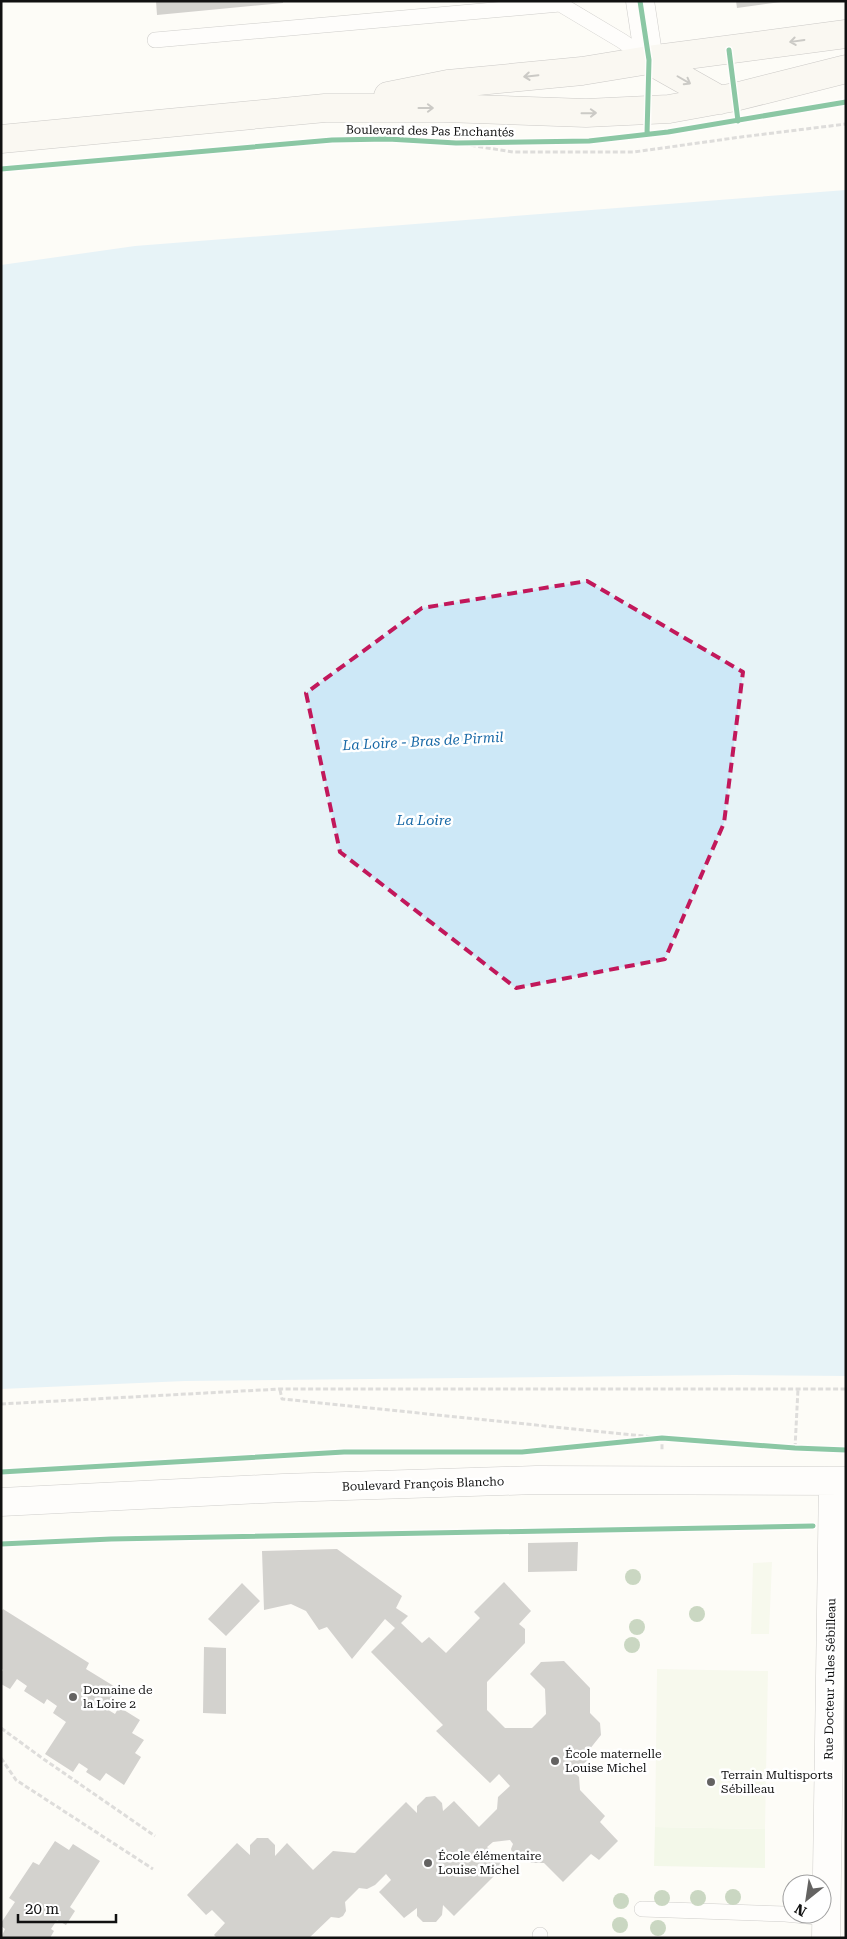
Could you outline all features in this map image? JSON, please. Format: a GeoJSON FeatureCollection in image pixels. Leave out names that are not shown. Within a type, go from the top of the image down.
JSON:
{"type":"FeatureCollection","features":[{"type":"Feature","properties":{"kind":"main road","name":"Boulevard des Pas Enchantés"},"geometry":{"type":"LineString","coordinates":[[325,108],[448,84],[582,71],[649,60],[846,34]]}},
{"type":"Feature","properties":{"kind":"main road"},"geometry":{"type":"LineString","coordinates":[[649,60],[720,100]]}},
{"type":"Feature","properties":{"kind":"main road","name":"Boulevard des Pas Enchantés"},"geometry":{"type":"LineString","coordinates":[[1,139],[325,108],[444,108],[586,113],[669,109],[720,100],[846,69]]}},
{"type":"Feature","properties":{"kind":"street"},"geometry":{"type":"LineString","coordinates":[[640,1],[649,60]]}},
{"type":"Feature","properties":{"kind":"street","name":"Boulevard François Blancho"},"geometry":{"type":"LineString","coordinates":[[1,1502],[283,1488],[536,1480],[839,1481]]}},
{"type":"Feature","properties":{"kind":"street","name":"Rue Docteur Jules Sébilleau"},"geometry":{"type":"LineString","coordinates":[[826,1928],[839,1481]]}},
{"type":"Feature","properties":{"kind":"lane"},"geometry":{"type":"LineString","coordinates":[[155,40],[560,4],[622,41],[649,60]]}},
{"type":"Feature","properties":{"kind":"lane"},"geometry":{"type":"LineString","coordinates":[[642,1910],[784,1914],[826,1928]]}},
{"type":"Feature","properties":{"kind":"path"},"geometry":{"type":"LineString","coordinates":[[456,142],[513,152],[634,152],[740,136],[846,124]]}},
{"type":"Feature","properties":{"kind":"path"},"geometry":{"type":"LineString","coordinates":[[590,147],[590,153]]}},
{"type":"Feature","properties":{"kind":"path"},"geometry":{"type":"LineString","coordinates":[[795,1448],[798,1388]]}},
{"type":"Feature","properties":{"kind":"path"},"geometry":{"type":"LineString","coordinates":[[1,1404],[280,1389],[846,1389]]}},
{"type":"Feature","properties":{"kind":"path"},"geometry":{"type":"LineString","coordinates":[[280,1389],[282,1399],[662,1438],[661,1481]]}},
{"type":"Feature","properties":{"kind":"path"},"geometry":{"type":"LineString","coordinates":[[1,1728],[155,1836]]}},
{"type":"Feature","properties":{"kind":"path"},"geometry":{"type":"LineString","coordinates":[[1,1758],[16,1780],[152,1869]]}},
{"type":"Feature","properties":{"kind":"highlighted area"},"geometry":{"type":"Polygon","coordinates":[[[587,581],[743,672],[724,823],[665,959],[516,988],[340,852],[306,693],[422,608],[587,581]]]}},
{"type":"Feature","properties":{"kind":"green space"},"geometry":{"type":"Polygon","coordinates":[[[772,1562],[769,1634],[751,1634],[753,1563],[772,1562]]]}},
{"type":"Feature","properties":{"kind":"green space","name":"Terrain Multisports Sébilleau"},"geometry":{"type":"Polygon","coordinates":[[[657,1669],[768,1671],[765,1829],[655,1827],[657,1669]]]}},
{"type":"Feature","properties":{"kind":"green space"},"geometry":{"type":"Polygon","coordinates":[[[655,1827],[765,1829],[765,1868],[654,1866],[655,1827]]]}},
{"type":"Feature","properties":{"kind":"water","name":"La Loire"},"geometry":{"type":"Polygon","coordinates":[[[846,190],[846,1376],[734,1375],[185,1381],[1,1389],[1,265],[135,246],[846,190]]]}},
{"type":"Feature","properties":{"kind":"building"},"geometry":{"type":"Polygon","coordinates":[[[156,1],[283,1],[283,3],[157,15],[156,1]]]}},
{"type":"Feature","properties":{"kind":"building"},"geometry":{"type":"Polygon","coordinates":[[[736,1],[781,1],[781,2],[737,8],[736,1]]]}},
{"type":"Feature","properties":{"kind":"building"},"geometry":{"type":"Polygon","coordinates":[[[578,1542],[577,1571],[528,1572],[528,1543],[578,1542]]]}},
{"type":"Feature","properties":{"kind":"building"},"geometry":{"type":"Polygon","coordinates":[[[337,1549],[402,1596],[396,1608],[408,1616],[401,1623],[422,1643],[429,1637],[446,1653],[480,1618],[474,1612],[504,1582],[531,1611],[519,1624],[525,1629],[525,1643],[487,1682],[487,1710],[505,1728],[532,1728],[546,1714],[545,1689],[530,1674],[541,1662],[564,1661],[590,1688],[590,1713],[600,1723],[601,1735],[589,1750],[588,1760],[574,1772],[579,1777],[580,1790],[605,1816],[600,1822],[618,1841],[599,1860],[591,1854],[563,1882],[544,1863],[531,1863],[524,1855],[517,1858],[513,1856],[511,1849],[513,1844],[510,1840],[493,1842],[487,1847],[504,1866],[454,1916],[443,1905],[442,1915],[436,1922],[423,1922],[417,1916],[417,1908],[404,1918],[379,1892],[391,1880],[386,1874],[375,1885],[367,1889],[359,1888],[345,1902],[346,1911],[343,1916],[339,1918],[331,1917],[309,1938],[217,1938],[214,1935],[225,1923],[212,1910],[206,1915],[187,1895],[237,1843],[250,1855],[250,1845],[257,1838],[268,1838],[275,1845],[275,1856],[287,1843],[313,1870],[333,1851],[355,1853],[406,1802],[417,1813],[417,1806],[426,1797],[435,1796],[442,1803],[443,1811],[454,1801],[479,1827],[497,1809],[498,1797],[510,1786],[499,1774],[490,1783],[436,1731],[443,1725],[371,1652],[395,1628],[385,1619],[352,1659],[327,1627],[319,1630],[306,1611],[291,1604],[264,1610],[262,1551],[337,1549]]]}},
{"type":"Feature","properties":{"kind":"building"},"geometry":{"type":"Polygon","coordinates":[[[242,1583],[260,1601],[226,1636],[208,1619],[242,1583]]]}},
{"type":"Feature","properties":{"kind":"building","name":"Domaine de la Loire 2"},"geometry":{"type":"Polygon","coordinates":[[[3,1609],[89,1663],[86,1669],[117,1688],[105,1708],[115,1714],[119,1707],[140,1720],[132,1733],[144,1740],[135,1753],[141,1757],[124,1785],[106,1773],[100,1781],[86,1772],[88,1769],[79,1763],[73,1772],[45,1754],[66,1722],[53,1713],[57,1706],[47,1699],[44,1704],[24,1691],[27,1686],[17,1679],[10,1689],[1,1684],[1,1673],[3,1670],[1,1668],[1,1612],[3,1609]]]}},
{"type":"Feature","properties":{"kind":"building"},"geometry":{"type":"Polygon","coordinates":[[[204,1647],[226,1648],[226,1714],[203,1713],[204,1647]]]}},
{"type":"Feature","properties":{"kind":"building"},"geometry":{"type":"Polygon","coordinates":[[[55,1841],[69,1850],[73,1844],[100,1861],[70,1907],[75,1911],[66,1925],[57,1920],[51,1929],[54,1931],[50,1938],[1,1938],[5,1929],[1,1926],[1,1923],[15,1902],[9,1898],[33,1862],[39,1865],[55,1841]]]}},
{"type":"Feature","properties":{"kind":"cycle path"},"geometry":{"type":"LineString","coordinates":[[640,1],[649,60],[647,134]]}},
{"type":"Feature","properties":{"kind":"cycle path"},"geometry":{"type":"LineString","coordinates":[[729,50],[738,121]]}},
{"type":"Feature","properties":{"kind":"cycle path"},"geometry":{"type":"LineString","coordinates":[[1,169],[332,140],[388,139],[456,143],[589,141],[668,132],[846,102]]}},
{"type":"Feature","properties":{"kind":"cycle path"},"geometry":{"type":"LineString","coordinates":[[1,1472],[344,1452],[522,1452],[662,1438],[846,1450]]}},
{"type":"Feature","properties":{"kind":"cycle path"},"geometry":{"type":"LineString","coordinates":[[1,1544],[111,1539],[813,1526]]}},
{"type":"Feature","properties":{"kind":"place","name":"Domaine de la Loire 2"},"geometry":{"type":"Point","coordinates":[73,1697]}},
{"type":"Feature","properties":{"kind":"place","name":"École maternelle Louise Michel"},"geometry":{"type":"Point","coordinates":[555,1761]}},
{"type":"Feature","properties":{"kind":"place","name":"Terrain Multisports Sébilleau"},"geometry":{"type":"Point","coordinates":[711,1782]}},
{"type":"Feature","properties":{"kind":"place","name":"École élémentaire Louise Michel"},"geometry":{"type":"Point","coordinates":[428,1863]}},
{"type":"Feature","properties":{"kind":"water label","name":"La Loire - Bras de Pirmil"},"geometry":{"type":"Point","coordinates":[423,741]}}]}
